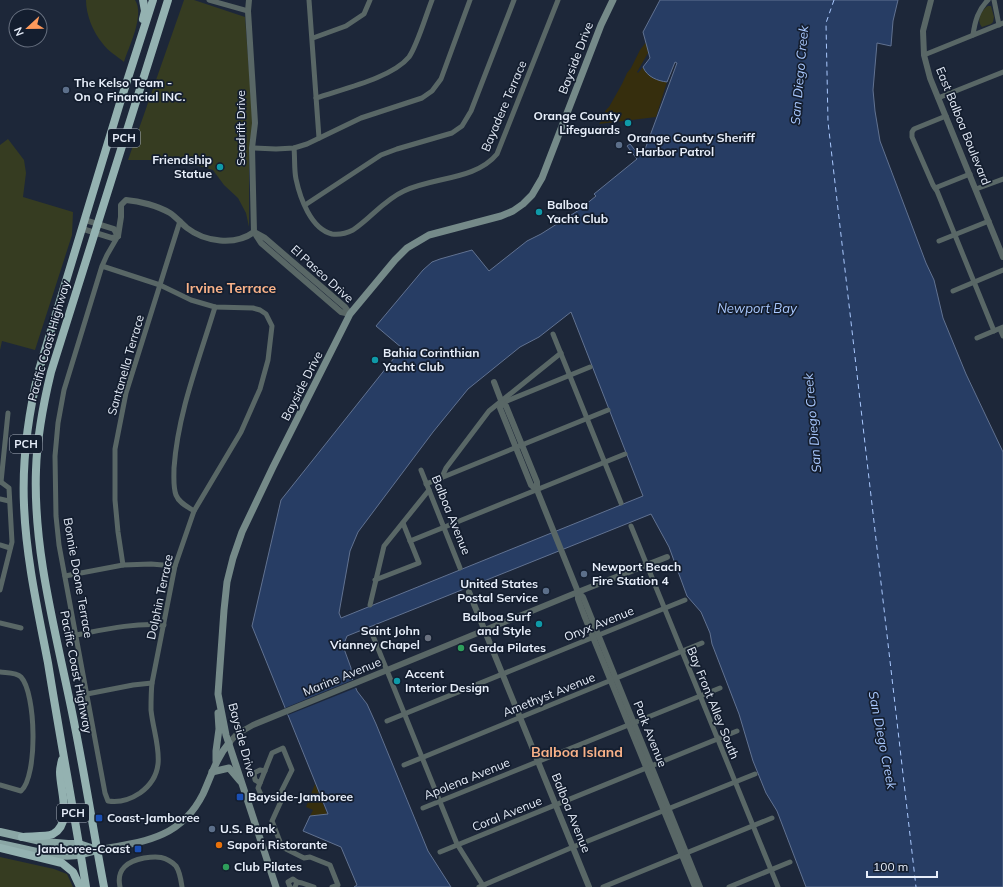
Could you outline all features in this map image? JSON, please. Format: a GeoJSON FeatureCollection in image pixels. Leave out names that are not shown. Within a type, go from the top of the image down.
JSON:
{"type":"FeatureCollection","features":[{"type":"Feature","properties":{"kind":"highway"},"geometry":{"type":"LineString","coordinates":[[142,35],[142,19],[145,11],[143,0]]}},
{"type":"Feature","properties":{"kind":"highway","name":"Pacific Coast Highway"},"geometry":{"type":"LineString","coordinates":[[86,887],[30,566],[24,505],[24,472],[30,411],[39,370],[120,103],[153,0]]}},
{"type":"Feature","properties":{"kind":"highway","name":"Pacific Coast Highway"},"geometry":{"type":"LineString","coordinates":[[104,887],[40,547],[37,515],[36,471],[41,414],[49,379],[168,0]]}},
{"type":"Feature","properties":{"kind":"highway"},"geometry":{"type":"LineString","coordinates":[[22,837],[53,834],[63,825],[65,814],[60,771],[63,755]]}},
{"type":"Feature","properties":{"kind":"highway"},"geometry":{"type":"LineString","coordinates":[[0,848],[62,863],[73,872],[80,887]]}},
{"type":"Feature","properties":{"kind":"main road","name":"Bayside Drive"},"geometry":{"type":"LineString","coordinates":[[276,887],[229,743],[220,705],[218,685],[227,582],[242,532],[350,314],[395,260],[407,248],[420,239],[440,231],[501,216],[518,208],[532,195],[542,178],[601,24],[612,0]]}},
{"type":"Feature","properties":{"kind":"main road"},"geometry":{"type":"LineString","coordinates":[[216,763],[220,705]]}},
{"type":"Feature","properties":{"kind":"main road"},"geometry":{"type":"LineString","coordinates":[[0,844],[46,854],[81,855],[97,850],[147,841],[171,830],[186,818],[193,810],[203,793],[216,763],[223,750],[229,743]]}},
{"type":"Feature","properties":{"kind":"main road"},"geometry":{"type":"LineString","coordinates":[[212,772],[229,768],[242,783]]}},
{"type":"Feature","properties":{"kind":"main road"},"geometry":{"type":"LineString","coordinates":[[0,832],[45,842],[79,844],[97,850]]}},
{"type":"Feature","properties":{"kind":"street"},"geometry":{"type":"LineString","coordinates":[[209,0],[248,11]]}},
{"type":"Feature","properties":{"kind":"street","name":"Seadrift Drive"},"geometry":{"type":"LineString","coordinates":[[249,0],[248,11],[255,123],[252,148],[254,232]]}},
{"type":"Feature","properties":{"kind":"street"},"geometry":{"type":"LineString","coordinates":[[309,0],[313,38],[319,138]]}},
{"type":"Feature","properties":{"kind":"street"},"geometry":{"type":"LineString","coordinates":[[313,38],[346,26],[364,14],[370,0]]}},
{"type":"Feature","properties":{"kind":"street"},"geometry":{"type":"LineString","coordinates":[[316,98],[386,75],[398,67],[409,57],[432,0]]}},
{"type":"Feature","properties":{"kind":"street"},"geometry":{"type":"LineString","coordinates":[[252,148],[294,148],[361,118],[422,98],[432,91],[441,79],[470,0]]}},
{"type":"Feature","properties":{"kind":"street"},"geometry":{"type":"LineString","coordinates":[[305,205],[381,155],[452,133],[462,126],[471,111],[514,0]]}},
{"type":"Feature","properties":{"kind":"street","name":"Bayadere Terrace"},"geometry":{"type":"LineString","coordinates":[[294,148],[296,178],[305,205],[311,216],[322,229],[334,234],[346,233],[353,230],[361,225],[393,197],[415,186],[484,167],[492,161],[501,145],[558,0]]}},
{"type":"Feature","properties":{"kind":"street","name":"East Balboa Boulevard"},"geometry":{"type":"LineString","coordinates":[[931,0],[923,31],[924,56],[930,78],[1003,257]]}},
{"type":"Feature","properties":{"kind":"street"},"geometry":{"type":"LineString","coordinates":[[973,35],[974,22],[979,11],[988,0]]}},
{"type":"Feature","properties":{"kind":"street"},"geometry":{"type":"LineString","coordinates":[[924,56],[1001,24],[994,0]]}},
{"type":"Feature","properties":{"kind":"street"},"geometry":{"type":"LineString","coordinates":[[938,98],[1003,72]]}},
{"type":"Feature","properties":{"kind":"street"},"geometry":{"type":"LineString","coordinates":[[946,116],[914,129],[912,132],[912,137],[955,235],[994,331]]}},
{"type":"Feature","properties":{"kind":"street"},"geometry":{"type":"LineString","coordinates":[[935,188],[970,174]]}},
{"type":"Feature","properties":{"kind":"street"},"geometry":{"type":"LineString","coordinates":[[976,189],[1003,179]]}},
{"type":"Feature","properties":{"kind":"street","name":"Bonnie Doone Terrace"},"geometry":{"type":"LineString","coordinates":[[108,801],[105,793],[64,576],[56,516],[55,456],[58,423],[64,390],[102,266],[118,236],[121,205],[126,200],[137,200],[165,210],[180,221]]}},
{"type":"Feature","properties":{"kind":"street"},"geometry":{"type":"LineString","coordinates":[[83,229],[112,238],[118,236],[114,229],[85,220]]}},
{"type":"Feature","properties":{"kind":"street"},"geometry":{"type":"LineString","coordinates":[[180,221],[196,234],[214,240],[235,240],[246,237],[254,232]]}},
{"type":"Feature","properties":{"kind":"street","name":"Santanella Terrace"},"geometry":{"type":"LineString","coordinates":[[123,565],[115,500],[115,449],[126,393],[180,221]]}},
{"type":"Feature","properties":{"kind":"street"},"geometry":{"type":"LineString","coordinates":[[939,241],[989,221]]}},
{"type":"Feature","properties":{"kind":"street","name":"El Paseo Drive"},"geometry":{"type":"LineString","coordinates":[[254,232],[265,238],[345,307],[350,314]]}},
{"type":"Feature","properties":{"kind":"street"},"geometry":{"type":"LineString","coordinates":[[102,266],[160,285],[191,300],[215,307],[184,407],[175,457],[174,482],[176,495],[181,502],[194,511]]}},
{"type":"Feature","properties":{"kind":"street"},"geometry":{"type":"LineString","coordinates":[[953,291],[1003,270]]}},
{"type":"Feature","properties":{"kind":"street","name":"Dolphin Terrace"},"geometry":{"type":"LineString","coordinates":[[108,801],[115,802],[134,798],[143,791],[153,779],[158,767],[159,756],[152,711],[152,683],[175,566],[194,511],[241,432],[260,389],[268,360],[272,330],[270,320],[266,314],[254,308],[215,307]]}},
{"type":"Feature","properties":{"kind":"street"},"geometry":{"type":"LineString","coordinates":[[977,338],[1001,328],[1003,336]]}},
{"type":"Feature","properties":{"kind":"street"},"geometry":{"type":"LineString","coordinates":[[553,334],[621,503]]}},
{"type":"Feature","properties":{"kind":"street"},"geometry":{"type":"LineString","coordinates":[[442,477],[446,468],[489,411],[561,353]]}},
{"type":"Feature","properties":{"kind":"street"},"geometry":{"type":"LineString","coordinates":[[501,402],[590,367]]}},
{"type":"Feature","properties":{"kind":"street","name":"Park Avenue"},"geometry":{"type":"LineString","coordinates":[[494,382],[501,402],[500,408],[531,485],[537,490]]}},
{"type":"Feature","properties":{"kind":"street","name":"Park Avenue"},"geometry":{"type":"LineString","coordinates":[[501,402],[506,406],[522,444],[537,482],[537,490],[578,592],[578,599],[596,636],[614,680],[684,854],[695,887]]}},
{"type":"Feature","properties":{"kind":"street"},"geometry":{"type":"LineString","coordinates":[[426,484],[608,410]]}},
{"type":"Feature","properties":{"kind":"street"},"geometry":{"type":"LineString","coordinates":[[0,590],[12,542],[9,488],[1,482],[8,413]]}},
{"type":"Feature","properties":{"kind":"street"},"geometry":{"type":"LineString","coordinates":[[410,541],[625,454]]}},
{"type":"Feature","properties":{"kind":"street","name":"Balboa Avenue"},"geometry":{"type":"LineString","coordinates":[[421,470],[460,568]]}},
{"type":"Feature","properties":{"kind":"street"},"geometry":{"type":"LineString","coordinates":[[370,605],[384,546],[429,490]]}},
{"type":"Feature","properties":{"kind":"street"},"geometry":{"type":"LineString","coordinates":[[0,499],[9,501]]}},
{"type":"Feature","properties":{"kind":"street"},"geometry":{"type":"LineString","coordinates":[[375,580],[419,563],[403,523]]}},
{"type":"Feature","properties":{"kind":"street","name":"Bay Front Alley South"},"geometry":{"type":"LineString","coordinates":[[631,526],[778,887]]}},
{"type":"Feature","properties":{"kind":"street"},"geometry":{"type":"LineString","coordinates":[[0,545],[10,548]]}},
{"type":"Feature","properties":{"kind":"street","name":"Marine Avenue"},"geometry":{"type":"LineString","coordinates":[[229,743],[242,731],[286,712],[646,564],[667,557]]}},
{"type":"Feature","properties":{"kind":"street"},"geometry":{"type":"LineString","coordinates":[[0,562],[7,563]]}},
{"type":"Feature","properties":{"kind":"street"},"geometry":{"type":"LineString","coordinates":[[64,576],[123,565],[151,564],[175,566]]}},
{"type":"Feature","properties":{"kind":"street","name":"Balboa Avenue"},"geometry":{"type":"LineString","coordinates":[[469,592],[590,887]]}},
{"type":"Feature","properties":{"kind":"street","name":"Onyx Avenue"},"geometry":{"type":"LineString","coordinates":[[387,721],[685,600]]}},
{"type":"Feature","properties":{"kind":"street"},"geometry":{"type":"LineString","coordinates":[[0,623],[21,628]]}},
{"type":"Feature","properties":{"kind":"street"},"geometry":{"type":"LineString","coordinates":[[76,635],[122,626],[143,624],[164,625]]}},
{"type":"Feature","properties":{"kind":"street"},"geometry":{"type":"LineString","coordinates":[[371,631],[458,844],[482,886],[573,847],[755,774]]}},
{"type":"Feature","properties":{"kind":"street","name":"Amethyst Avenue"},"geometry":{"type":"LineString","coordinates":[[404,765],[702,643]]}},
{"type":"Feature","properties":{"kind":"street"},"geometry":{"type":"LineString","coordinates":[[0,672],[17,674],[26,685],[30,699],[33,732],[32,759],[24,788],[21,791],[0,785]]}},
{"type":"Feature","properties":{"kind":"street"},"geometry":{"type":"LineString","coordinates":[[87,694],[152,683]]}},
{"type":"Feature","properties":{"kind":"street","name":"Apolena Avenue"},"geometry":{"type":"LineString","coordinates":[[422,808],[720,688]]}},
{"type":"Feature","properties":{"kind":"street","name":"Coral Avenue"},"geometry":{"type":"LineString","coordinates":[[440,852],[737,731]]}},
{"type":"Feature","properties":{"kind":"street"},"geometry":{"type":"LineString","coordinates":[[262,797],[258,788],[264,771],[272,753],[283,748],[292,770],[280,794],[282,799],[272,821],[278,839],[282,847],[304,858],[310,857],[330,865],[338,885],[332,887]]}},
{"type":"Feature","properties":{"kind":"street"},"geometry":{"type":"LineString","coordinates":[[260,783],[256,780],[254,773],[256,771],[264,771]]}},
{"type":"Feature","properties":{"kind":"street"},"geometry":{"type":"LineString","coordinates":[[603,887],[772,818]]}},
{"type":"Feature","properties":{"kind":"street","name":"Park Avenue"},"geometry":{"type":"LineString","coordinates":[[684,854],[700,887]]}},
{"type":"Feature","properties":{"kind":"street"},"geometry":{"type":"LineString","coordinates":[[120,887],[119,876],[127,863],[136,859],[157,856],[164,858],[176,866],[180,874],[182,887]]}},
{"type":"Feature","properties":{"kind":"street"},"geometry":{"type":"LineString","coordinates":[[729,887],[790,862]]}},
{"type":"Feature","properties":{"kind":"street"},"geometry":{"type":"LineString","coordinates":[[290,887],[288,883],[290,880],[294,879],[296,885],[302,882],[314,887]]}},
{"type":"Feature","properties":{"kind":"green space"},"geometry":{"type":"Polygon","coordinates":[[[86,0],[135,0],[138,6],[137,22],[124,62],[107,49],[96,34],[89,17],[86,0]]]}},
{"type":"Feature","properties":{"kind":"green space"},"geometry":{"type":"Polygon","coordinates":[[[184,0],[194,0],[245,17],[253,123],[249,149],[249,227],[246,213],[238,198],[224,185],[213,170],[178,160],[128,160],[184,0]]]}},
{"type":"Feature","properties":{"kind":"green space"},"geometry":{"type":"Polygon","coordinates":[[[988,6],[991,6],[994,17],[993,22],[982,27],[979,19],[983,10],[988,6]]]}},
{"type":"Feature","properties":{"kind":"green space"},"geometry":{"type":"Polygon","coordinates":[[[8,139],[24,160],[26,173],[23,197],[73,212],[72,235],[35,350],[2,341],[0,350],[0,145],[8,139]]]}},
{"type":"Feature","properties":{"kind":"green space"},"geometry":{"type":"Polygon","coordinates":[[[0,857],[54,869],[67,874],[73,887],[0,887],[0,857]]]}},
{"type":"Feature","properties":{"kind":"sand"},"geometry":{"type":"Polygon","coordinates":[[[647,41],[648,53],[637,72],[638,73],[643,67],[645,71],[664,82],[667,82],[656,117],[599,124],[640,50],[647,41]]]}},
{"type":"Feature","properties":{"kind":"sand"},"geometry":{"type":"Polygon","coordinates":[[[315,784],[327,814],[310,816],[313,810],[306,807],[315,784]]]}},
{"type":"Feature","properties":{"kind":"water","name":"Newport Bay"},"geometry":{"type":"Polygon","coordinates":[[[660,0],[898,0],[893,21],[891,46],[877,43],[873,90],[880,141],[926,263],[934,280],[943,318],[966,374],[1003,452],[1003,887],[806,887],[777,811],[766,793],[753,761],[739,714],[712,644],[710,633],[701,612],[687,596],[669,547],[651,514],[347,636],[343,646],[351,668],[351,676],[357,691],[367,704],[376,724],[428,851],[451,887],[354,887],[357,885],[341,847],[303,831],[310,816],[328,814],[252,626],[281,500],[402,348],[376,326],[423,270],[432,262],[472,250],[489,271],[527,241],[579,210],[596,196],[594,194],[637,159],[627,146],[630,144],[640,156],[644,152],[677,63],[675,62],[667,82],[660,81],[650,76],[643,67],[650,58],[643,32],[660,0]],[[571,312],[539,337],[520,347],[468,389],[433,432],[358,532],[350,551],[339,613],[341,618],[643,496],[571,312]]]}},
{"type":"Feature","properties":{"kind":"pier"},"geometry":{"type":"Polygon","coordinates":[[[355,679],[358,687],[288,715],[285,708],[355,679]]]}},
{"type":"Feature","properties":{"kind":"ferry route"},"geometry":{"type":"LineString","coordinates":[[834,0],[826,23],[828,122],[916,887]]}},
{"type":"Feature","properties":{"kind":"place","name":"The Kelso Team - On Q Financial INC."},"geometry":{"type":"Point","coordinates":[66,90]}},
{"type":"Feature","properties":{"kind":"place","name":"Orange County Lifeguards"},"geometry":{"type":"Point","coordinates":[628,123]}},
{"type":"Feature","properties":{"kind":"place","name":"Orange County Sheriff - Harbor Patrol"},"geometry":{"type":"Point","coordinates":[619,145]}},
{"type":"Feature","properties":{"kind":"place","name":"Friendship Statue"},"geometry":{"type":"Point","coordinates":[220,167]}},
{"type":"Feature","properties":{"kind":"place","name":"Balboa Yacht Club"},"geometry":{"type":"Point","coordinates":[539,212]}},
{"type":"Feature","properties":{"kind":"place","name":"Bahia Corinthian Yacht Club"},"geometry":{"type":"Point","coordinates":[375,360]}},
{"type":"Feature","properties":{"kind":"place","name":"Newport Beach Fire Station 4"},"geometry":{"type":"Point","coordinates":[584,574]}},
{"type":"Feature","properties":{"kind":"place","name":"United States Postal Service"},"geometry":{"type":"Point","coordinates":[546,591]}},
{"type":"Feature","properties":{"kind":"place","name":"Balboa Surf and Style"},"geometry":{"type":"Point","coordinates":[539,624]}},
{"type":"Feature","properties":{"kind":"place","name":"Saint John Vianney Chapel"},"geometry":{"type":"Point","coordinates":[428,638]}},
{"type":"Feature","properties":{"kind":"place","name":"Gerda Pilates"},"geometry":{"type":"Point","coordinates":[461,648]}},
{"type":"Feature","properties":{"kind":"place","name":"Accent Interior Design"},"geometry":{"type":"Point","coordinates":[397,681]}},
{"type":"Feature","properties":{"kind":"place","name":"Bayside-Jamboree"},"geometry":{"type":"Point","coordinates":[240,797]}},
{"type":"Feature","properties":{"kind":"place","name":"Coast-Jamboree"},"geometry":{"type":"Point","coordinates":[99,818]}},
{"type":"Feature","properties":{"kind":"place","name":"U.S. Bank"},"geometry":{"type":"Point","coordinates":[212,829]}},
{"type":"Feature","properties":{"kind":"place","name":"Sapori Ristorante"},"geometry":{"type":"Point","coordinates":[219,845]}},
{"type":"Feature","properties":{"kind":"place","name":"Jamboree-Coast"},"geometry":{"type":"Point","coordinates":[138,849]}},
{"type":"Feature","properties":{"kind":"place","name":"Club Pilates"},"geometry":{"type":"Point","coordinates":[226,867]}},
{"type":"Feature","properties":{"kind":"district","name":"Irvine Terrace"},"geometry":{"type":"Point","coordinates":[231,288]}},
{"type":"Feature","properties":{"kind":"district","name":"Balboa Island"},"geometry":{"type":"Point","coordinates":[577,752]}},
{"type":"Feature","properties":{"kind":"water label","name":"San Diego Creek"},"geometry":{"type":"Point","coordinates":[799,75]}},
{"type":"Feature","properties":{"kind":"water label","name":"San Diego Creek"},"geometry":{"type":"Point","coordinates":[812,423]}},
{"type":"Feature","properties":{"kind":"water label","name":"San Diego Creek"},"geometry":{"type":"Point","coordinates":[883,740]}}]}
